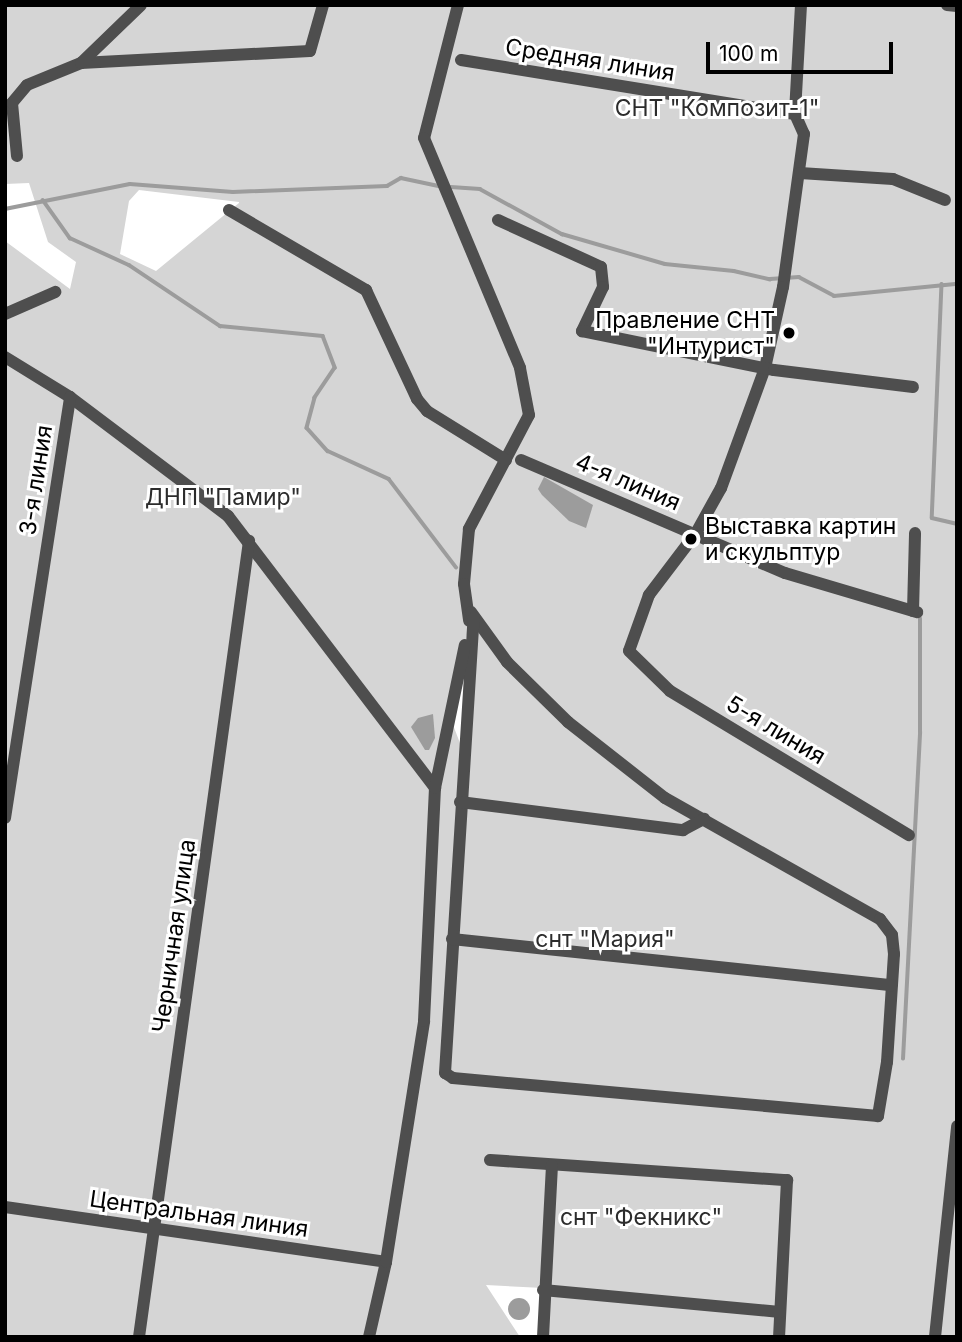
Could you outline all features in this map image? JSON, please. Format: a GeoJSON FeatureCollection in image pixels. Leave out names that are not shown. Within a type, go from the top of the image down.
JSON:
{"type":"FeatureCollection","features":[{"type":"Feature","properties":{"kind":"street"},"geometry":{"type":"LineString","coordinates":[[81,63],[141,5]]}},
{"type":"Feature","properties":{"kind":"street"},"geometry":{"type":"LineString","coordinates":[[18,156],[12,103],[27,85],[81,63],[310,51],[323,5]]}},
{"type":"Feature","properties":{"kind":"street"},"geometry":{"type":"LineString","coordinates":[[458,5],[431,98],[424,138],[520,368],[528,415],[469,529],[464,584],[473,615],[507,662],[568,722],[665,798],[880,919],[891,935],[892,985],[887,1062],[878,1116],[453,1078],[443,1065],[473,615]]}},
{"type":"Feature","properties":{"kind":"street"},"geometry":{"type":"LineString","coordinates":[[696,533],[721,488],[765,368],[783,287],[804,134],[795,114],[801,5]]}},
{"type":"Feature","properties":{"kind":"street"},"geometry":{"type":"LineString","coordinates":[[947,5],[957,6]]}},
{"type":"Feature","properties":{"kind":"street","name":"Средняя линия"},"geometry":{"type":"LineString","coordinates":[[461,60],[795,114]]}},
{"type":"Feature","properties":{"kind":"street"},"geometry":{"type":"LineString","coordinates":[[800,173],[893,179],[945,200]]}},
{"type":"Feature","properties":{"kind":"street"},"geometry":{"type":"LineString","coordinates":[[229,210],[366,290],[417,399],[427,411],[506,460]]}},
{"type":"Feature","properties":{"kind":"street"},"geometry":{"type":"LineString","coordinates":[[498,220],[601,267],[603,287],[582,331],[765,368],[914,387]]}},
{"type":"Feature","properties":{"kind":"street"},"geometry":{"type":"LineString","coordinates":[[5,314],[55,292]]}},
{"type":"Feature","properties":{"kind":"street"},"geometry":{"type":"LineString","coordinates":[[5,358],[70,397],[228,516],[435,788]]}},
{"type":"Feature","properties":{"kind":"street","name":"3-я линия"},"geometry":{"type":"LineString","coordinates":[[5,818],[70,397]]}},
{"type":"Feature","properties":{"kind":"street","name":"4-я линия"},"geometry":{"type":"LineString","coordinates":[[521,460],[785,573],[915,611],[915,533]]}},
{"type":"Feature","properties":{"kind":"street","name":"5-я линия"},"geometry":{"type":"LineString","coordinates":[[696,533],[649,595],[629,651],[670,691],[909,835]]}},
{"type":"Feature","properties":{"kind":"street","name":"Черничная улица"},"geometry":{"type":"LineString","coordinates":[[139,1337],[249,541]]}},
{"type":"Feature","properties":{"kind":"street"},"geometry":{"type":"LineString","coordinates":[[369,1337],[386,1262],[424,1021],[435,788],[473,615]]}},
{"type":"Feature","properties":{"kind":"street"},"geometry":{"type":"LineString","coordinates":[[460,802],[683,830],[704,820]]}},
{"type":"Feature","properties":{"kind":"street"},"geometry":{"type":"LineString","coordinates":[[452,939],[892,985]]}},
{"type":"Feature","properties":{"kind":"street"},"geometry":{"type":"LineString","coordinates":[[935,1337],[956,1126]]}},
{"type":"Feature","properties":{"kind":"street"},"geometry":{"type":"LineString","coordinates":[[490,1160],[787,1180],[779,1337]]}},
{"type":"Feature","properties":{"kind":"street"},"geometry":{"type":"LineString","coordinates":[[543,1337],[543,1290],[552,1165]]}},
{"type":"Feature","properties":{"kind":"street","name":"Центральная линия"},"geometry":{"type":"LineString","coordinates":[[5,1207],[386,1262]]}},
{"type":"Feature","properties":{"kind":"street"},"geometry":{"type":"LineString","coordinates":[[543,1290],[780,1312]]}},
{"type":"Feature","properties":{"kind":"green space"},"geometry":{"type":"Polygon","coordinates":[[[5,5],[957,5],[957,1337],[543,1337],[543,1288],[486,1285],[520,1337],[5,1337],[5,241],[70,289],[76,262],[48,242],[29,183],[5,184],[5,5]],[[139,190],[129,201],[120,254],[156,271],[239,203],[239,202],[139,190]],[[471,615],[450,717],[463,751],[471,615]]]}},
{"type":"Feature","properties":{"kind":"shaded area"},"geometry":{"type":"Polygon","coordinates":[[[544,477],[593,505],[586,528],[569,521],[542,495],[538,489],[544,477]]]}},
{"type":"Feature","properties":{"kind":"shaded area"},"geometry":{"type":"Polygon","coordinates":[[[433,714],[435,738],[429,750],[425,750],[411,727],[418,718],[433,714]]]}},
{"type":"Feature","properties":{"kind":"shaded area"},"geometry":{"type":"Polygon","coordinates":[[[519,1298],[527,1301],[530,1309],[527,1317],[519,1320],[511,1317],[508,1309],[511,1301],[519,1298]]]}},
{"type":"Feature","properties":{"kind":"waterway"},"geometry":{"type":"LineString","coordinates":[[5,209],[130,184],[233,192],[387,186],[401,178],[438,186]]}},
{"type":"Feature","properties":{"kind":"waterway"},"geometry":{"type":"LineString","coordinates":[[451,187],[480,189],[562,234],[665,264],[734,271],[770,279],[799,277],[834,296],[957,284]]}},
{"type":"Feature","properties":{"kind":"waterway"},"geometry":{"type":"LineString","coordinates":[[43,200],[70,238],[129,265],[220,326],[323,336],[335,368],[315,398],[307,428],[328,451],[389,479],[456,567]]}},
{"type":"Feature","properties":{"kind":"waterway"},"geometry":{"type":"LineString","coordinates":[[942,284],[932,518],[957,524]]}},
{"type":"Feature","properties":{"kind":"waterway"},"geometry":{"type":"LineString","coordinates":[[903,1059],[920,732],[920,619]]}},
{"type":"Feature","properties":{"kind":"place","name":"Правление СНТ \"Интурист\""},"geometry":{"type":"Point","coordinates":[789,333]}},
{"type":"Feature","properties":{"kind":"place","name":"Выставка картин и скульптур"},"geometry":{"type":"Point","coordinates":[691,539]}},
{"type":"Feature","properties":{"kind":"park label","name":"СНТ \"Композит-1\""},"geometry":{"type":"Point","coordinates":[717,108]}},
{"type":"Feature","properties":{"kind":"park label","name":"ДНП \"Памир\""},"geometry":{"type":"Point","coordinates":[223,497]}},
{"type":"Feature","properties":{"kind":"park label","name":"снт \"Мария\""},"geometry":{"type":"Point","coordinates":[605,939]}},
{"type":"Feature","properties":{"kind":"park label","name":"снт \"Фекникс\""},"geometry":{"type":"Point","coordinates":[641,1217]}}]}
